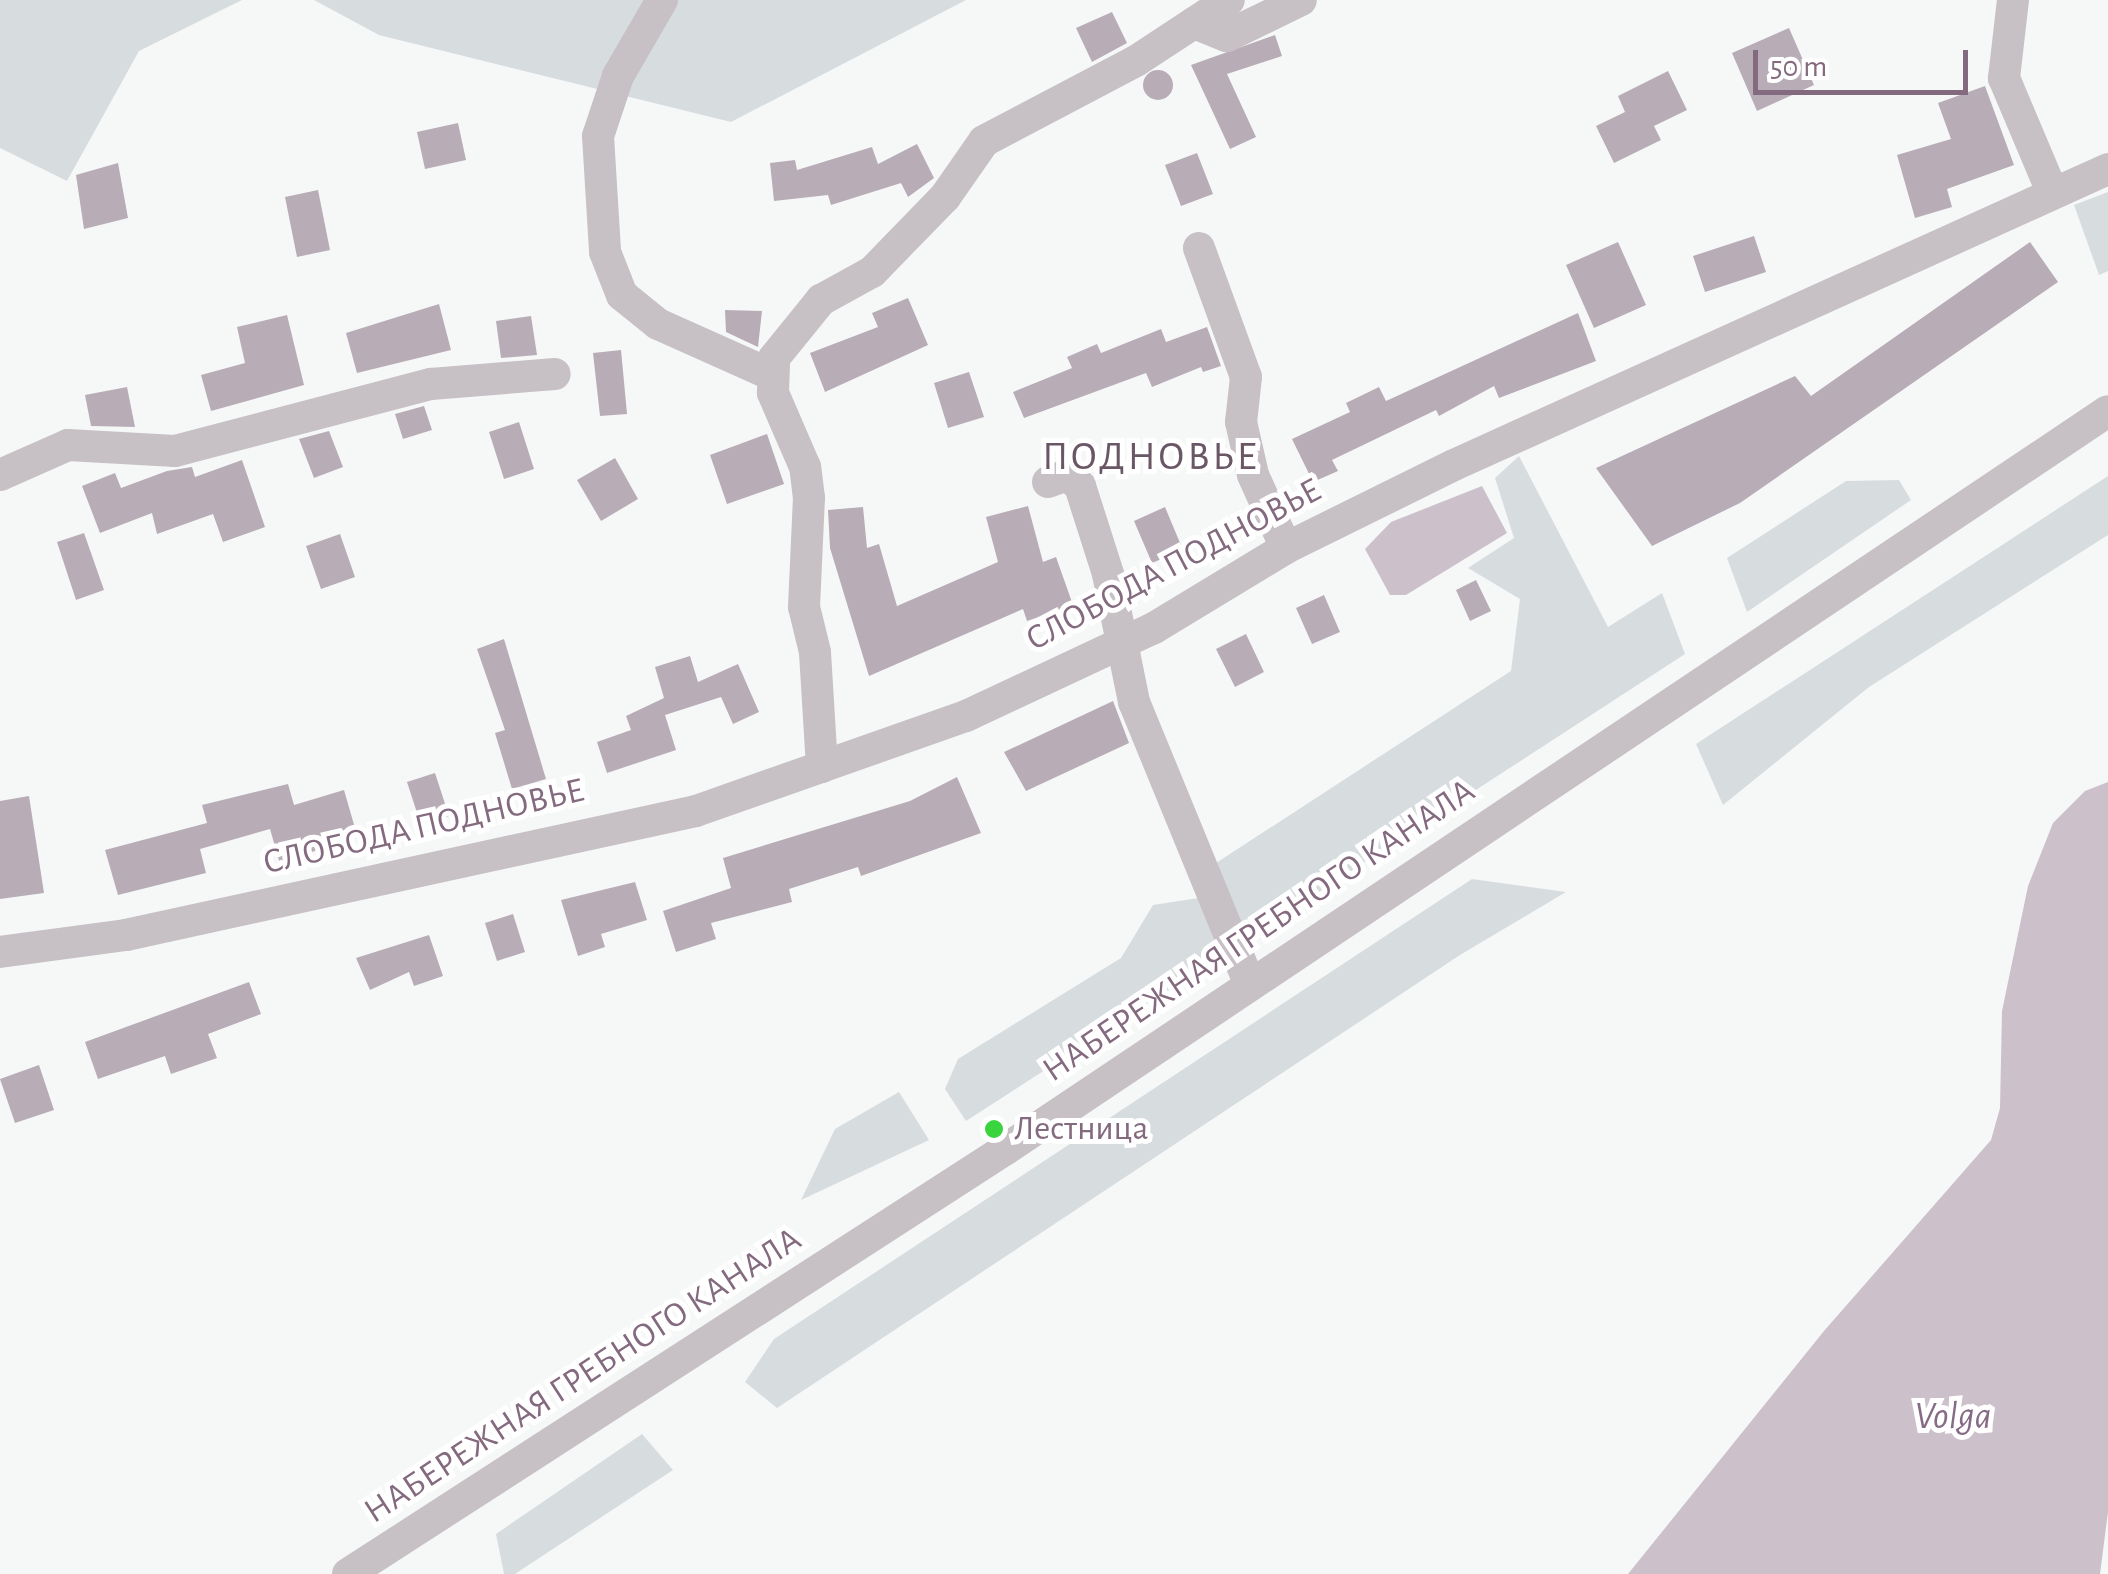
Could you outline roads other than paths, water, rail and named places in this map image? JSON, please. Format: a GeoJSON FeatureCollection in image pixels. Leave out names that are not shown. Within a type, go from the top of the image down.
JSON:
{"type":"FeatureCollection","features":[{"type":"Feature","properties":{"kind":"street"},"geometry":{"type":"LineString","coordinates":[[662,0],[618,76],[598,136],[605,252],[622,295],[658,324],[770,374],[805,467],[809,498],[804,607],[815,652],[822,767]]}},
{"type":"Feature","properties":{"kind":"street"},"geometry":{"type":"LineString","coordinates":[[770,374],[792,328],[821,300],[872,272],[945,197],[984,141],[1229,0]]}},
{"type":"Feature","properties":{"kind":"street"},"geometry":{"type":"LineString","coordinates":[[1194,22],[1227,36],[1301,0]]}},
{"type":"Feature","properties":{"kind":"street"},"geometry":{"type":"LineString","coordinates":[[2014,0],[2004,78],[2051,189]]}},
{"type":"Feature","properties":{"kind":"street","name":"СЛОБОДА ПОДНОВЬЕ"},"geometry":{"type":"LineString","coordinates":[[0,952],[126,935],[696,811],[966,716],[1118,646],[1286,548],[2051,189],[2108,169]]}},
{"type":"Feature","properties":{"kind":"street"},"geometry":{"type":"LineString","coordinates":[[1199,248],[1246,376],[1242,422],[1253,475],[1286,548]]}},
{"type":"Feature","properties":{"kind":"street"},"geometry":{"type":"LineString","coordinates":[[0,476],[68,446],[175,451],[431,384],[555,374]]}},
{"type":"Feature","properties":{"kind":"street","name":"НАБЕРЕЖНАЯ ГРЕБНОГО КАНАЛА"},"geometry":{"type":"LineString","coordinates":[[348,1574],[651,1382],[2108,411]]}},
{"type":"Feature","properties":{"kind":"street"},"geometry":{"type":"LineString","coordinates":[[1048,482],[1067,475],[1080,486],[1108,574],[1118,646],[1134,702],[1250,985]]}},
{"type":"Feature","properties":{"kind":"water"},"geometry":{"type":"Polygon","coordinates":[[[1482,486],[1507,533],[1406,595],[1390,595],[1365,549],[1391,522],[1482,486]]]}},
{"type":"Feature","properties":{"kind":"water","name":"Volga"},"geometry":{"type":"Polygon","coordinates":[[[2108,782],[2108,1512],[2100,1574],[1628,1574],[1824,1331],[1991,1140],[2000,1108],[2002,1011],[2028,886],[2053,823],[2085,791],[2108,782]]]}},
{"type":"Feature","properties":{"kind":"place","name":"Лестница"},"geometry":{"type":"Point","coordinates":[994,1129]}},
{"type":"Feature","properties":{"kind":"district","name":"ПОДНОВЬЕ"},"geometry":{"type":"Point","coordinates":[1151,457]}}]}
